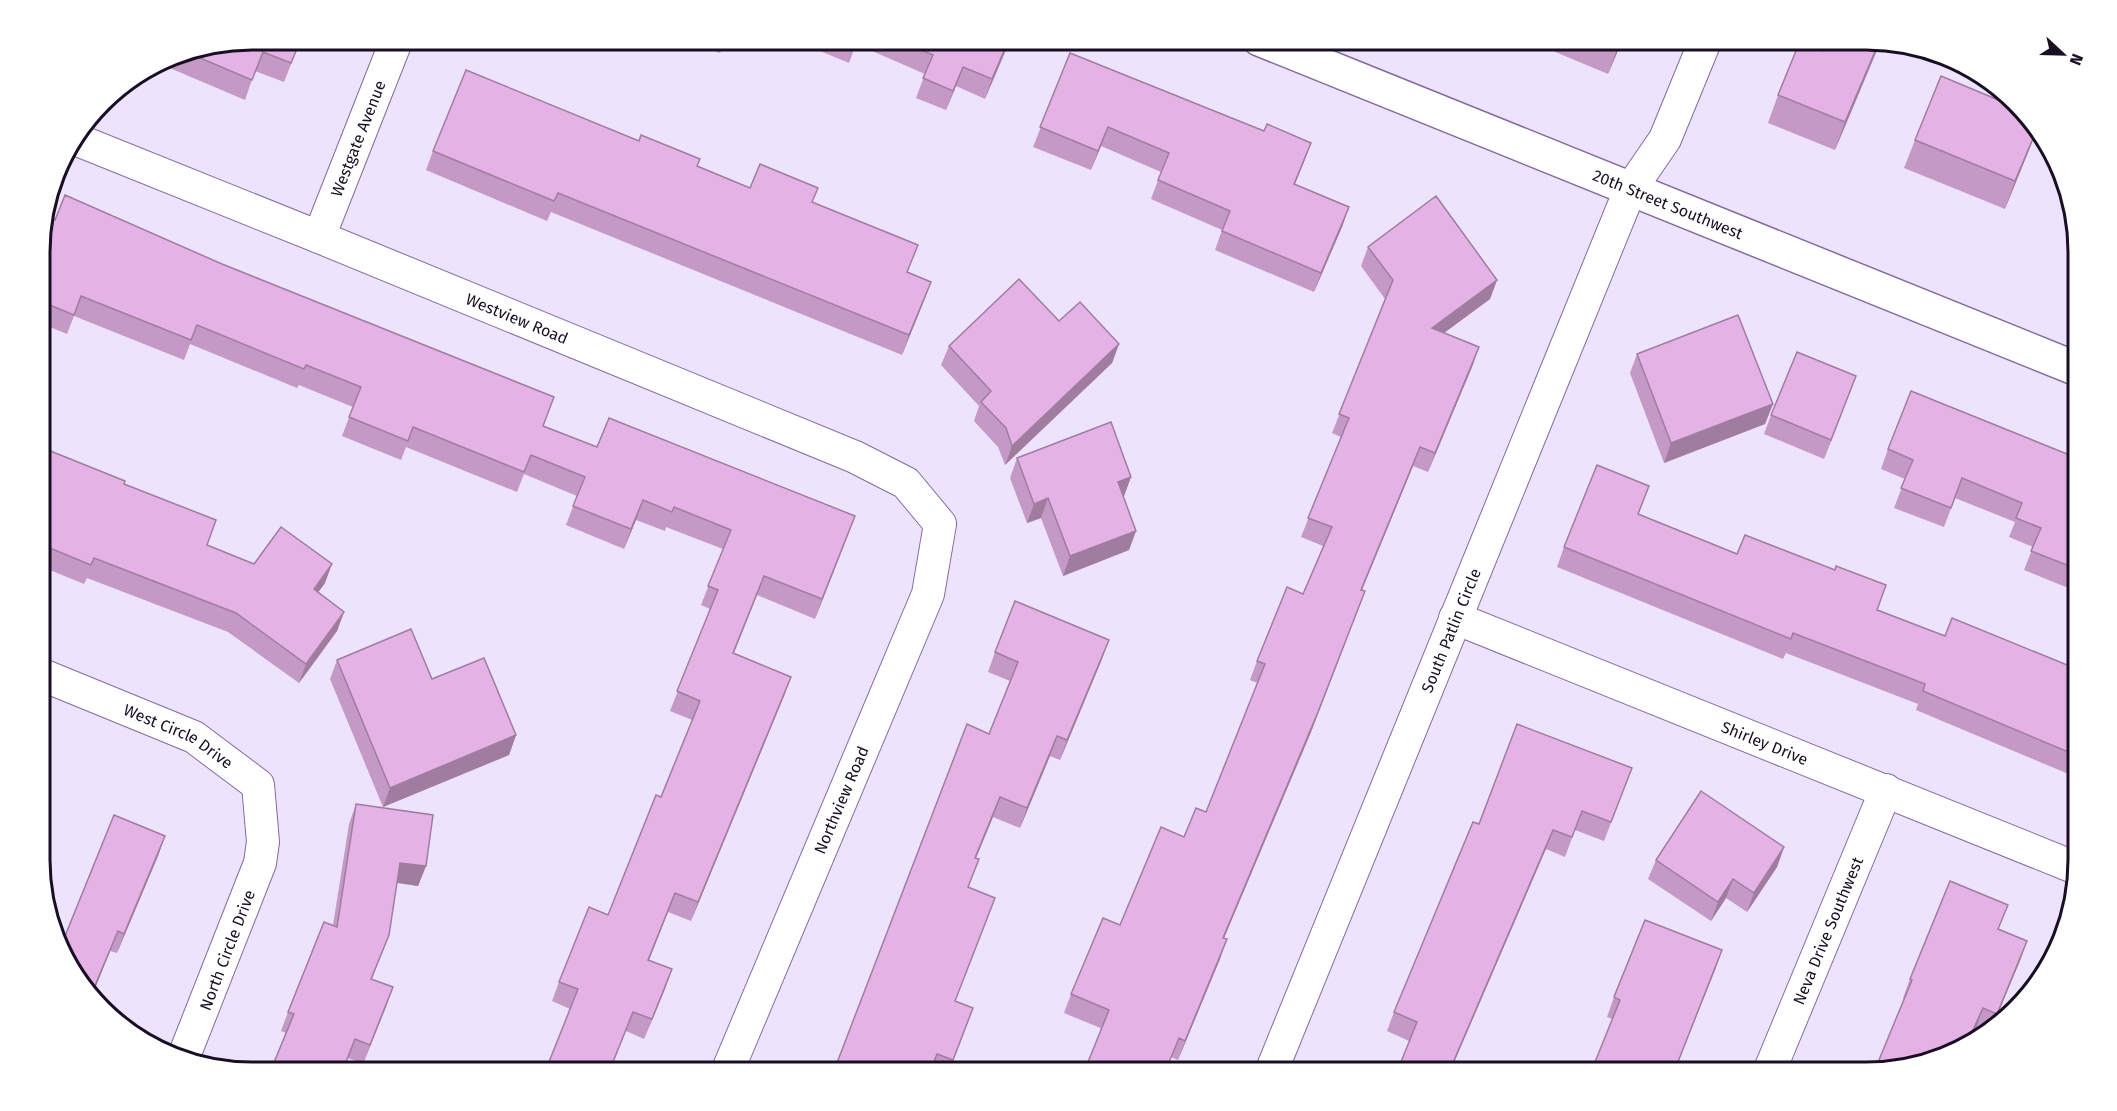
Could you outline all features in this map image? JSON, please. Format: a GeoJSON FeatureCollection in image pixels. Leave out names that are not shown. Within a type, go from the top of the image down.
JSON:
{"type":"FeatureCollection","features":[{"type":"Feature","properties":{"kind":"street","name":"Westgate Avenue"},"geometry":{"type":"LineString","coordinates":[[319,237],[393,50]]}},
{"type":"Feature","properties":{"kind":"street","name":"20th Street Southwest"},"geometry":{"type":"LineString","coordinates":[[1287,50],[2068,365]]}},
{"type":"Feature","properties":{"kind":"street","name":"South Patlin Circle"},"geometry":{"type":"LineString","coordinates":[[1275,1061],[1630,190],[1665,139],[1701,50]]}},
{"type":"Feature","properties":{"kind":"street","name":"Westview Road"},"geometry":{"type":"LineString","coordinates":[[82,142],[855,457],[906,483],[940,524]]}},
{"type":"Feature","properties":{"kind":"street","name":"Northview Road"},"geometry":{"type":"LineString","coordinates":[[731,1062],[928,594],[940,524]]}},
{"type":"Feature","properties":{"kind":"street","name":"Shirley Drive"},"geometry":{"type":"LineString","coordinates":[[1455,618],[2068,865]]}},
{"type":"Feature","properties":{"kind":"street","name":"West Circle Drive"},"geometry":{"type":"LineString","coordinates":[[50,678],[194,737],[258,785],[263,842]]}},
{"type":"Feature","properties":{"kind":"street","name":"Neva Drive Southwest"},"geometry":{"type":"LineString","coordinates":[[1774,1061],[1886,790]]}},
{"type":"Feature","properties":{"kind":"street","name":"North Circle Drive"},"geometry":{"type":"LineString","coordinates":[[186,1051],[260,863],[263,842]]}},
{"type":"Feature","properties":{"kind":"building"},"geometry":{"type":"Polygon","coordinates":[[[239,50],[296,50],[291,63],[263,52],[252,80],[198,57],[239,50]]]}},
{"type":"Feature","properties":{"kind":"building"},"geometry":{"type":"Polygon","coordinates":[[[921,50],[1004,50],[992,79],[963,67],[953,91],[923,78],[933,55],[921,50]]]}},
{"type":"Feature","properties":{"kind":"building"},"geometry":{"type":"Polygon","coordinates":[[[1796,50],[1876,50],[1845,122],[1778,95],[1796,50]]]}},
{"type":"Feature","properties":{"kind":"building"},"geometry":{"type":"Polygon","coordinates":[[[1070,53],[1264,131],[1267,124],[1311,143],[1294,184],[1349,207],[1321,273],[1222,231],[1230,211],[1158,180],[1169,153],[1108,127],[1098,151],[1040,127],[1070,53]]]}},
{"type":"Feature","properties":{"kind":"building"},"geometry":{"type":"Polygon","coordinates":[[[466,70],[639,141],[641,135],[700,159],[697,166],[750,188],[760,164],[818,188],[812,202],[918,245],[907,272],[931,282],[909,335],[558,193],[554,201],[433,151],[466,70]]]}},
{"type":"Feature","properties":{"kind":"building"},"geometry":{"type":"Polygon","coordinates":[[[1941,76],[1999,100],[2017,118],[2033,139],[2015,181],[1915,140],[1941,76]]]}},
{"type":"Feature","properties":{"kind":"building"},"geometry":{"type":"Polygon","coordinates":[[[65,195],[222,264],[554,397],[543,426],[597,447],[609,418],[855,516],[822,599],[764,576],[733,653],[791,677],[698,902],[675,893],[648,960],[672,969],[652,1019],[633,1012],[613,1062],[549,1062],[578,989],[559,982],[589,907],[608,915],[656,795],[661,797],[700,701],[677,691],[718,590],[708,586],[731,530],[674,507],[672,512],[643,500],[631,529],[573,506],[585,477],[531,455],[524,472],[413,427],[408,441],[349,417],[361,387],[306,365],[304,369],[197,325],[191,340],[81,296],[74,315],[50,305],[50,239],[52,219],[55,220],[65,195]]]}},
{"type":"Feature","properties":{"kind":"building"},"geometry":{"type":"Polygon","coordinates":[[[1436,196],[1497,280],[1432,328],[1479,347],[1435,453],[1420,447],[1361,590],[1365,591],[1318,712],[1223,938],[1227,939],[1185,1041],[1179,1038],[1169,1061],[1088,1061],[1109,1010],[1071,994],[1103,918],[1120,925],[1161,827],[1184,837],[1196,808],[1206,812],[1265,664],[1257,661],[1287,587],[1303,594],[1332,527],[1308,518],[1349,418],[1339,414],[1393,280],[1368,247],[1436,196]]]}},
{"type":"Feature","properties":{"kind":"building"},"geometry":{"type":"Polygon","coordinates":[[[1019,279],[1059,321],[1080,302],[1119,344],[1012,446],[1006,428],[981,402],[991,391],[949,346],[1019,279]]]}},
{"type":"Feature","properties":{"kind":"building"},"geometry":{"type":"Polygon","coordinates":[[[1738,315],[1773,404],[1671,443],[1637,354],[1738,315]]]}},
{"type":"Feature","properties":{"kind":"building"},"geometry":{"type":"Polygon","coordinates":[[[1797,352],[1856,376],[1831,440],[1771,415],[1797,352]]]}},
{"type":"Feature","properties":{"kind":"building"},"geometry":{"type":"Polygon","coordinates":[[[1911,391],[2068,454],[2068,565],[2031,551],[2041,528],[2016,518],[2022,503],[1962,478],[1951,508],[1901,488],[1913,460],[1888,449],[1911,391]]]}},
{"type":"Feature","properties":{"kind":"building"},"geometry":{"type":"Polygon","coordinates":[[[1111,422],[1131,477],[1118,482],[1136,531],[1070,556],[1048,498],[1034,504],[1017,458],[1111,422]]]}},
{"type":"Feature","properties":{"kind":"building"},"geometry":{"type":"Polygon","coordinates":[[[50,451],[125,481],[124,484],[216,520],[207,545],[254,564],[281,527],[332,564],[314,589],[344,612],[306,664],[236,613],[94,558],[91,565],[50,548],[50,451]]]}},
{"type":"Feature","properties":{"kind":"building"},"geometry":{"type":"Polygon","coordinates":[[[1597,465],[1649,486],[1638,514],[1737,554],[1745,535],[1835,570],[1836,566],[1886,585],[1877,610],[1945,636],[1952,618],[2068,665],[2068,752],[1923,691],[1925,684],[1793,633],[1791,639],[1564,547],[1597,465]]]}},
{"type":"Feature","properties":{"kind":"building"},"geometry":{"type":"Polygon","coordinates":[[[1015,601],[1109,640],[1067,740],[1057,736],[1027,808],[1000,797],[975,858],[979,859],[968,887],[995,898],[955,1001],[973,1008],[953,1060],[937,1054],[934,1062],[837,1062],[967,724],[989,734],[1018,662],[995,652],[1015,601]]]}},
{"type":"Feature","properties":{"kind":"building"},"geometry":{"type":"Polygon","coordinates":[[[411,629],[432,679],[484,658],[516,735],[390,788],[337,660],[411,629]]]}},
{"type":"Feature","properties":{"kind":"building"},"geometry":{"type":"Polygon","coordinates":[[[1517,724],[1632,768],[1611,822],[1582,811],[1572,837],[1553,830],[1454,1061],[1401,1061],[1417,1022],[1394,1012],[1473,822],[1479,824],[1517,724]]]}},
{"type":"Feature","properties":{"kind":"building"},"geometry":{"type":"Polygon","coordinates":[[[1701,791],[1784,847],[1754,893],[1733,879],[1718,902],[1656,860],[1701,791]]]}},
{"type":"Feature","properties":{"kind":"building"},"geometry":{"type":"Polygon","coordinates":[[[356,804],[433,815],[426,866],[400,863],[389,935],[371,979],[393,987],[370,1045],[355,1039],[346,1062],[274,1062],[294,1014],[288,1012],[324,922],[337,927],[356,804]]]}},
{"type":"Feature","properties":{"kind":"building"},"geometry":{"type":"Polygon","coordinates":[[[114,815],[165,836],[124,934],[118,931],[95,986],[65,936],[114,815]]]}},
{"type":"Feature","properties":{"kind":"building"},"geometry":{"type":"Polygon","coordinates":[[[1950,881],[2008,905],[1998,929],[2027,941],[1998,1012],[1996,1013],[1983,1008],[1973,1030],[1955,1041],[1905,1058],[1879,1061],[1912,980],[1910,979],[1950,881]]]}},
{"type":"Feature","properties":{"kind":"building"},"geometry":{"type":"Polygon","coordinates":[[[1645,920],[1722,950],[1678,1061],[1595,1061],[1620,1000],[1614,997],[1645,920]]]}}]}
